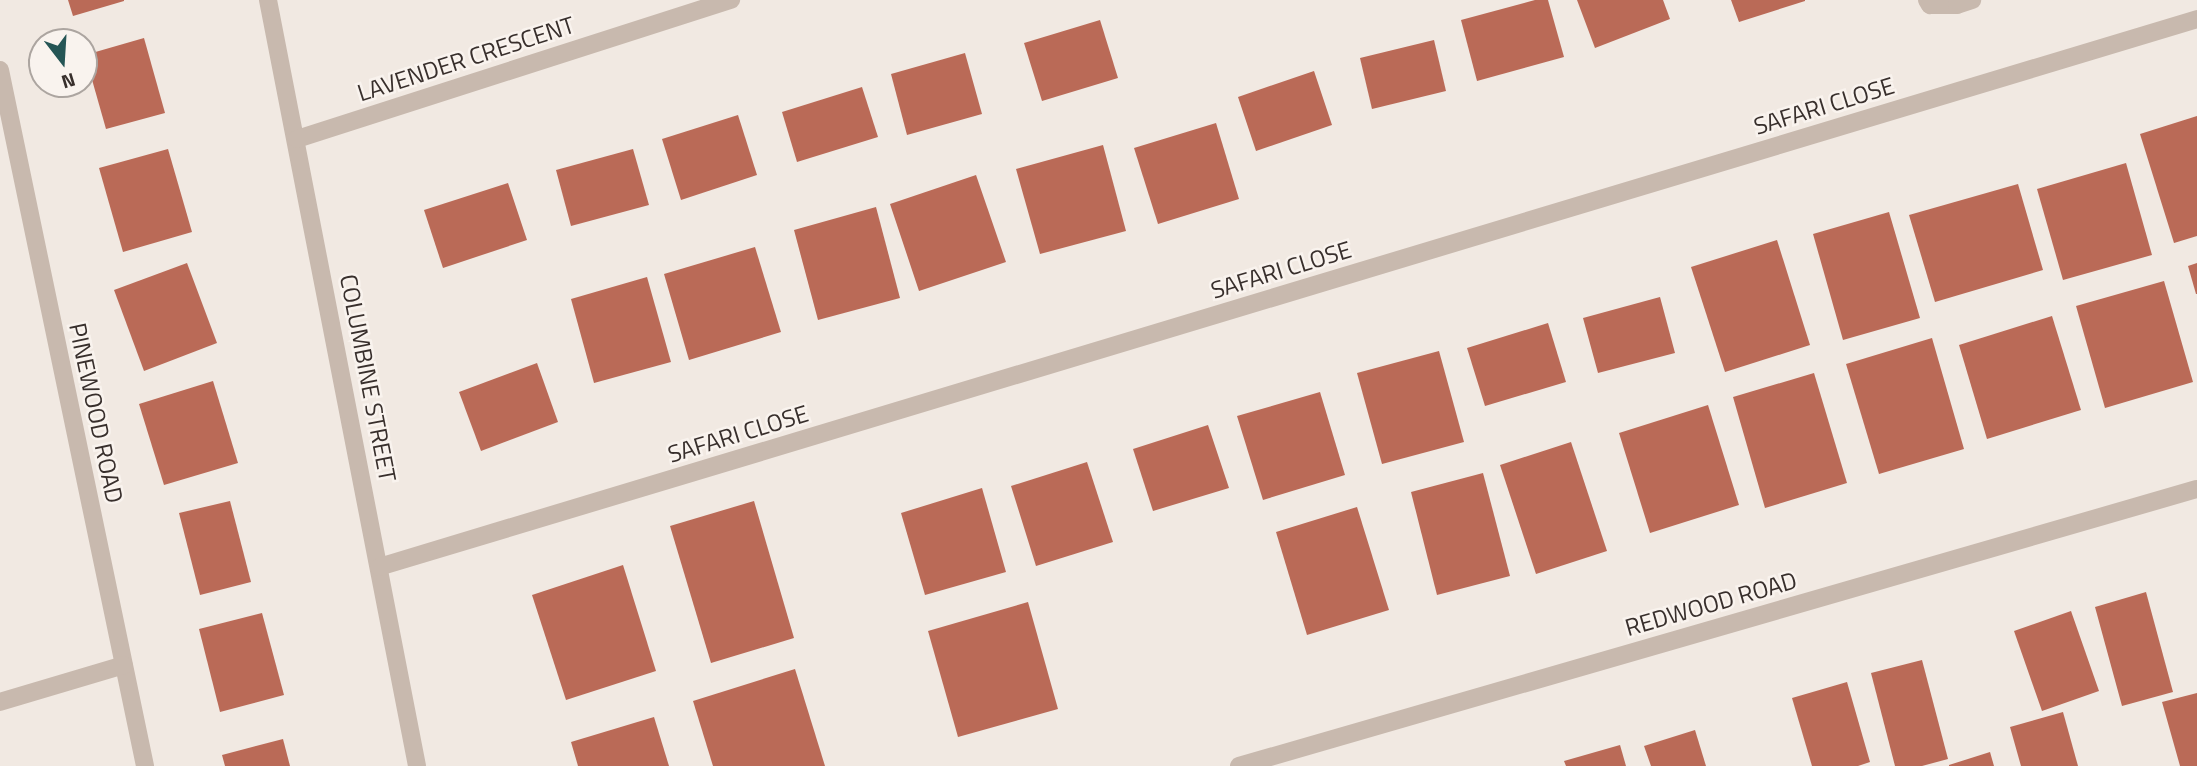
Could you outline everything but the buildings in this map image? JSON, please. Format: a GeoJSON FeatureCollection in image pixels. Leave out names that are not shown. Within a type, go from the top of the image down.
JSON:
{"type":"FeatureCollection","features":[{"type":"Feature","properties":{"kind":"street","name":"COLUMBINE STREET"},"geometry":{"type":"LineString","coordinates":[[268,0],[417,766]]}},
{"type":"Feature","properties":{"kind":"street","name":"LAVENDER CRESCENT"},"geometry":{"type":"LineString","coordinates":[[297,139],[731,0]]}},
{"type":"Feature","properties":{"kind":"street"},"geometry":{"type":"LineString","coordinates":[[1927,0],[1930,5],[1957,5],[1972,0]]}},
{"type":"Feature","properties":{"kind":"street","name":"SAFARI CLOSE"},"geometry":{"type":"LineString","coordinates":[[379,567],[2197,19]]}},
{"type":"Feature","properties":{"kind":"street","name":"PINEWOOD ROAD"},"geometry":{"type":"LineString","coordinates":[[0,70],[145,766]]}},
{"type":"Feature","properties":{"kind":"street","name":"REDWOOD ROAD"},"geometry":{"type":"LineString","coordinates":[[1238,766],[2197,488]]}},
{"type":"Feature","properties":{"kind":"street"},"geometry":{"type":"LineString","coordinates":[[0,702],[124,664]]}}]}
